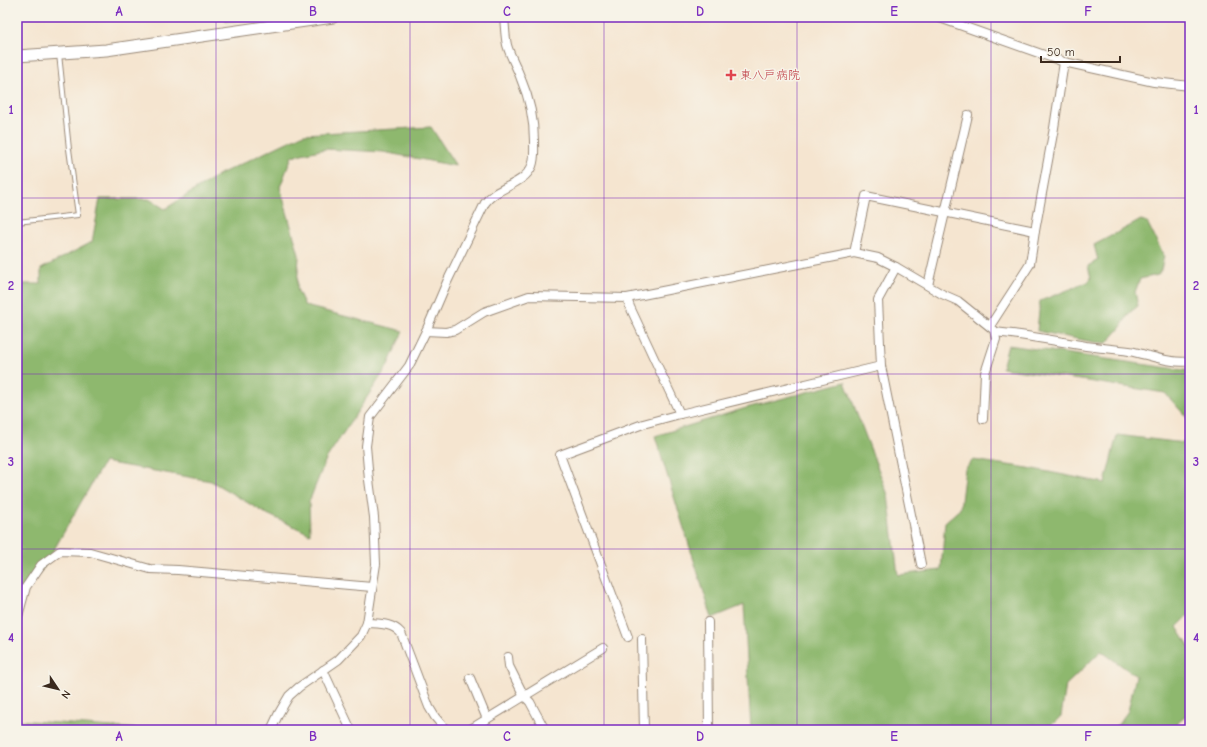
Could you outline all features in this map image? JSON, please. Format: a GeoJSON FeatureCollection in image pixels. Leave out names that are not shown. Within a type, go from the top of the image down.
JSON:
{"type":"FeatureCollection","features":[{"type":"Feature","properties":{"kind":"street"},"geometry":{"type":"LineString","coordinates":[[17,56],[106,50],[333,17]]}},
{"type":"Feature","properties":{"kind":"street"},"geometry":{"type":"LineString","coordinates":[[271,730],[279,713],[290,696],[299,687],[338,660],[361,636],[367,623],[376,564],[376,541],[366,446],[370,417],[409,366],[485,203],[490,196],[524,176],[532,166],[534,154],[534,130],[532,110],[522,79],[507,45],[504,17]]}},
{"type":"Feature","properties":{"kind":"street"},"geometry":{"type":"LineString","coordinates":[[937,17],[1064,62],[1154,82],[1190,86]]}},
{"type":"Feature","properties":{"kind":"street"},"geometry":{"type":"LineString","coordinates":[[992,329],[1030,264],[1064,62]]}},
{"type":"Feature","properties":{"kind":"street"},"geometry":{"type":"LineString","coordinates":[[928,285],[968,115]]}},
{"type":"Feature","properties":{"kind":"street"},"geometry":{"type":"LineString","coordinates":[[854,253],[866,196],[1035,231]]}},
{"type":"Feature","properties":{"kind":"street"},"geometry":{"type":"LineString","coordinates":[[426,331],[446,332],[454,330],[484,312],[529,296],[627,298],[854,253],[878,258],[942,294],[958,301],[992,329],[1172,360],[1190,361]]}},
{"type":"Feature","properties":{"kind":"street"},"geometry":{"type":"LineString","coordinates":[[896,267],[878,300],[881,366],[921,564]]}},
{"type":"Feature","properties":{"kind":"street"},"geometry":{"type":"LineString","coordinates":[[627,298],[680,414]]}},
{"type":"Feature","properties":{"kind":"street"},"geometry":{"type":"LineString","coordinates":[[983,419],[985,373],[996,339],[992,329]]}},
{"type":"Feature","properties":{"kind":"street"},"geometry":{"type":"LineString","coordinates":[[628,637],[560,455],[643,424],[881,366]]}},
{"type":"Feature","properties":{"kind":"street"},"geometry":{"type":"LineString","coordinates":[[17,620],[26,587],[41,565],[60,551],[90,552],[150,570],[178,570],[372,587]]}},
{"type":"Feature","properties":{"kind":"street"},"geometry":{"type":"LineString","coordinates":[[708,622],[709,730]]}},
{"type":"Feature","properties":{"kind":"street"},"geometry":{"type":"LineString","coordinates":[[367,623],[396,627],[401,633],[429,707],[446,730]]}},
{"type":"Feature","properties":{"kind":"street"},"geometry":{"type":"LineString","coordinates":[[642,639],[644,730]]}},
{"type":"Feature","properties":{"kind":"street"},"geometry":{"type":"LineString","coordinates":[[469,730],[603,648]]}},
{"type":"Feature","properties":{"kind":"street"},"geometry":{"type":"LineString","coordinates":[[508,657],[508,666],[545,730]]}},
{"type":"Feature","properties":{"kind":"street"},"geometry":{"type":"LineString","coordinates":[[323,670],[351,730]]}},
{"type":"Feature","properties":{"kind":"street"},"geometry":{"type":"LineString","coordinates":[[470,678],[487,719]]}},
{"type":"Feature","properties":{"kind":"lane"},"geometry":{"type":"LineString","coordinates":[[17,222],[78,214],[69,149],[59,54]]}},
{"type":"Feature","properties":{"kind":"green space"},"geometry":{"type":"Polygon","coordinates":[[[225,17],[265,17],[226,22],[225,17]]]}},
{"type":"Feature","properties":{"kind":"green space"},"geometry":{"type":"Polygon","coordinates":[[[431,127],[456,166],[383,152],[325,149],[292,156],[280,187],[299,255],[297,289],[305,306],[403,331],[387,367],[326,459],[309,502],[310,534],[265,513],[211,481],[104,462],[44,567],[17,600],[17,284],[41,284],[41,269],[92,242],[100,199],[149,199],[165,209],[220,174],[304,134],[431,127]]]}},
{"type":"Feature","properties":{"kind":"green space"},"geometry":{"type":"Polygon","coordinates":[[[1141,220],[1147,222],[1164,256],[1161,270],[1158,275],[1140,279],[1135,292],[1138,306],[1129,313],[1121,327],[1107,343],[1093,342],[1037,331],[1040,301],[1088,282],[1091,278],[1088,266],[1098,260],[1094,245],[1141,220]]]}},
{"type":"Feature","properties":{"kind":"green space"},"geometry":{"type":"Polygon","coordinates":[[[1008,345],[1190,371],[1190,421],[1165,393],[1002,368],[1008,345]]]}},
{"type":"Feature","properties":{"kind":"green space"},"geometry":{"type":"Polygon","coordinates":[[[845,382],[888,495],[898,575],[941,570],[945,522],[960,509],[965,469],[973,460],[1028,468],[1105,483],[1117,435],[1184,443],[1190,437],[1190,614],[1177,627],[1190,648],[1190,710],[1186,716],[1169,730],[1114,730],[1128,711],[1136,676],[1101,651],[1066,685],[1061,716],[1047,730],[751,730],[744,605],[712,618],[655,436],[746,408],[845,382]]]}},
{"type":"Feature","properties":{"kind":"green space"},"geometry":{"type":"Polygon","coordinates":[[[17,720],[153,730],[17,730],[17,720]]]}},
{"type":"Feature","properties":{"kind":"place","name":"東八戸病院"},"geometry":{"type":"Point","coordinates":[731,75]}}]}
